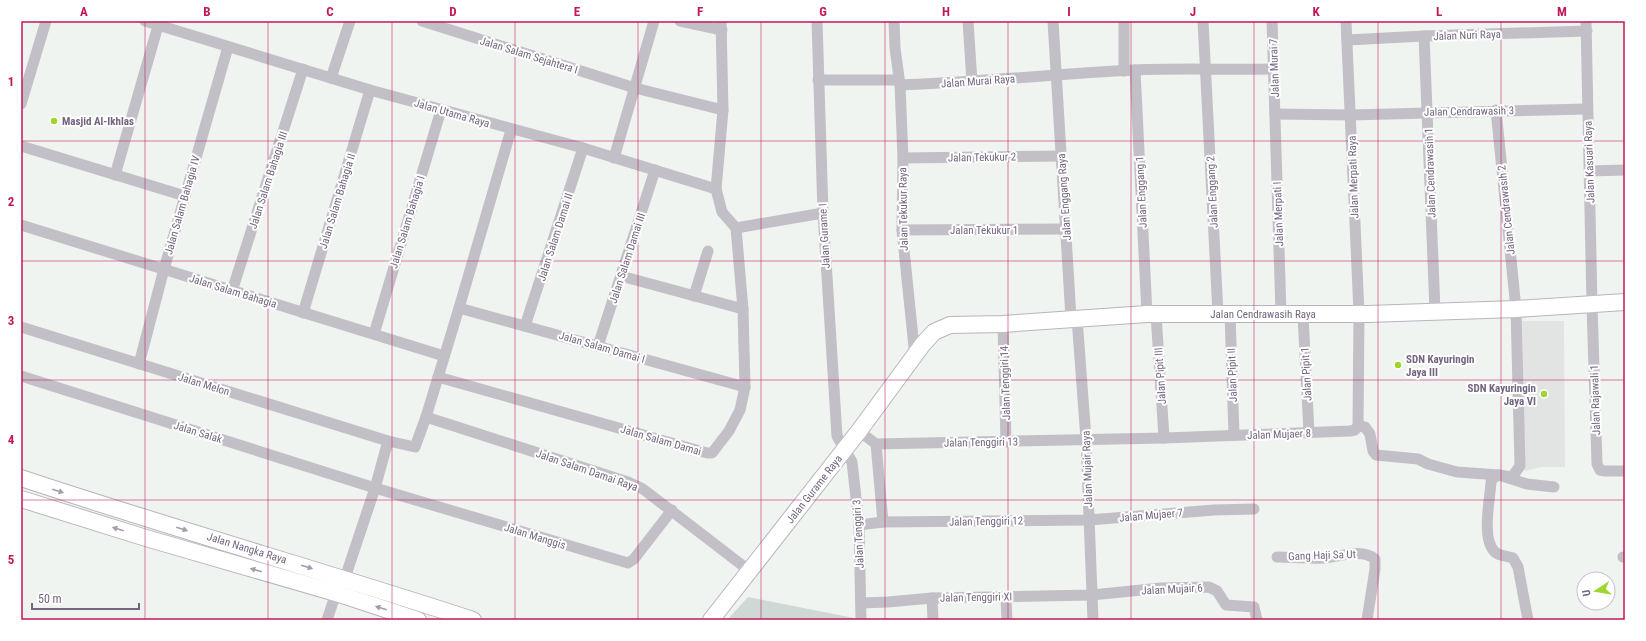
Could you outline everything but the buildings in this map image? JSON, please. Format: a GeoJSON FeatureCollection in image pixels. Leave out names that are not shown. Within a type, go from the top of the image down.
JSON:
{"type":"FeatureCollection","features":[{"type":"Feature","properties":{"kind":"street"},"geometry":{"type":"LineString","coordinates":[[21,104],[46,21]]}},
{"type":"Feature","properties":{"kind":"street","name":"Jalan Utama Raya"},"geometry":{"type":"LineString","coordinates":[[145,21],[370,90],[511,130],[583,148],[716,189]]}},
{"type":"Feature","properties":{"kind":"street"},"geometry":{"type":"LineString","coordinates":[[331,78],[350,21]]}},
{"type":"Feature","properties":{"kind":"street","name":"Jalan Salam Sejahtera I"},"geometry":{"type":"LineString","coordinates":[[422,21],[636,88],[723,110]]}},
{"type":"Feature","properties":{"kind":"street"},"geometry":{"type":"LineString","coordinates":[[614,158],[636,88],[654,21]]}},
{"type":"Feature","properties":{"kind":"street"},"geometry":{"type":"LineString","coordinates":[[680,21],[721,26],[723,110],[716,189],[722,212],[736,228],[823,213]]}},
{"type":"Feature","properties":{"kind":"street","name":"Jalan Gurame I"},"geometry":{"type":"LineString","coordinates":[[817,21],[823,213],[837,436],[845,449]]}},
{"type":"Feature","properties":{"kind":"street","name":"Jalan Tekukur Raya"},"geometry":{"type":"LineString","coordinates":[[894,21],[900,83],[903,158],[902,230],[914,357]]}},
{"type":"Feature","properties":{"kind":"street"},"geometry":{"type":"LineString","coordinates":[[968,21],[972,82]]}},
{"type":"Feature","properties":{"kind":"street","name":"Jalan Enggang Raya"},"geometry":{"type":"LineString","coordinates":[[1053,21],[1066,229],[1074,318]]}},
{"type":"Feature","properties":{"kind":"street","name":"Jalan Enggang 1"},"geometry":{"type":"LineString","coordinates":[[1124,21],[1130,70],[1152,314]]}},
{"type":"Feature","properties":{"kind":"street","name":"Jalan Enggang 2"},"geometry":{"type":"LineString","coordinates":[[1202,21],[1224,314]]}},
{"type":"Feature","properties":{"kind":"street","name":"Jalan Murai 7"},"geometry":{"type":"LineString","coordinates":[[1272,21],[1275,114]]}},
{"type":"Feature","properties":{"kind":"street","name":"Jalan Merpati Raya"},"geometry":{"type":"LineString","coordinates":[[1346,21],[1359,313]]}},
{"type":"Feature","properties":{"kind":"street"},"geometry":{"type":"LineString","coordinates":[[115,175],[158,26]]}},
{"type":"Feature","properties":{"kind":"street","name":"Jalan Nuri Raya"},"geometry":{"type":"LineString","coordinates":[[1347,40],[1586,26]]}},
{"type":"Feature","properties":{"kind":"street","name":"Jalan Kasuari Raya"},"geometry":{"type":"LineString","coordinates":[[1586,26],[1592,304]]}},
{"type":"Feature","properties":{"kind":"street","name":"Jalan Cendrawasih 1"},"geometry":{"type":"LineString","coordinates":[[1424,36],[1435,311]]}},
{"type":"Feature","properties":{"kind":"street","name":"Jalan Salam Bahagia IV"},"geometry":{"type":"LineString","coordinates":[[139,364],[164,269],[228,47]]}},
{"type":"Feature","properties":{"kind":"street","name":"Jalan Murai Raya"},"geometry":{"type":"LineString","coordinates":[[818,80],[900,83],[972,82],[1130,70],[1273,69]]}},
{"type":"Feature","properties":{"kind":"street","name":"Jalan Salam Bahagia III"},"geometry":{"type":"LineString","coordinates":[[232,291],[303,70]]}},
{"type":"Feature","properties":{"kind":"street","name":"Jalan Salam Bahagia II"},"geometry":{"type":"LineString","coordinates":[[303,313],[370,90]]}},
{"type":"Feature","properties":{"kind":"street","name":"Jalan Cendrawasih 3"},"geometry":{"type":"LineString","coordinates":[[1275,114],[1350,115],[1496,110],[1588,109]]}},
{"type":"Feature","properties":{"kind":"street","name":"Jalan Salam Bahagia I"},"geometry":{"type":"LineString","coordinates":[[374,334],[441,110]]}},
{"type":"Feature","properties":{"kind":"street","name":"Jalan Cendrawasih 2"},"geometry":{"type":"LineString","coordinates":[[1496,110],[1516,309],[1520,466],[1512,477],[1499,475]]}},
{"type":"Feature","properties":{"kind":"street","name":"Jalan Merpati I"},"geometry":{"type":"LineString","coordinates":[[1275,114],[1281,314]]}},
{"type":"Feature","properties":{"kind":"street"},"geometry":{"type":"LineString","coordinates":[[344,578],[375,488],[388,441],[415,447],[426,417],[511,130]]}},
{"type":"Feature","properties":{"kind":"street"},"geometry":{"type":"LineString","coordinates":[[21,146],[185,196]]}},
{"type":"Feature","properties":{"kind":"street","name":"Jalan Salam Damai II"},"geometry":{"type":"LineString","coordinates":[[525,326],[583,148]]}},
{"type":"Feature","properties":{"kind":"street","name":"Jalan Tekukur 2"},"geometry":{"type":"LineString","coordinates":[[903,158],[1061,156]]}},
{"type":"Feature","properties":{"kind":"street","name":"Jalan Salam Damai III"},"geometry":{"type":"LineString","coordinates":[[598,346],[655,170]]}},
{"type":"Feature","properties":{"kind":"street"},"geometry":{"type":"LineString","coordinates":[[1590,171],[1625,170]]}},
{"type":"Feature","properties":{"kind":"street","name":"Jalan Salam Bahagia"},"geometry":{"type":"LineString","coordinates":[[21,225],[444,356]]}},
{"type":"Feature","properties":{"kind":"street","name":"Jalan Salam Damai"},"geometry":{"type":"LineString","coordinates":[[438,377],[707,453],[712,453],[716,450],[729,431],[740,410],[745,387],[743,309],[736,228]]}},
{"type":"Feature","properties":{"kind":"street","name":"Jalan Tekukur 1"},"geometry":{"type":"LineString","coordinates":[[902,230],[1066,229]]}},
{"type":"Feature","properties":{"kind":"street"},"geometry":{"type":"LineString","coordinates":[[694,296],[708,251]]}},
{"type":"Feature","properties":{"kind":"street"},"geometry":{"type":"LineString","coordinates":[[621,276],[743,309]]}},
{"type":"Feature","properties":{"kind":"street","name":"Jalan Cendrawasih Raya"},"geometry":{"type":"LineString","coordinates":[[914,357],[934,332],[950,325],[1003,324],[1074,318],[1152,314],[1303,315],[1516,309],[1625,302]]}},
{"type":"Feature","properties":{"kind":"street","name":"Jalan Rajawali 1"},"geometry":{"type":"LineString","coordinates":[[1592,304],[1597,464],[1600,470],[1625,471]]}},
{"type":"Feature","properties":{"kind":"street","name":"Jalan Salam Damai I"},"geometry":{"type":"LineString","coordinates":[[459,308],[745,387]]}},
{"type":"Feature","properties":{"kind":"street"},"geometry":{"type":"LineString","coordinates":[[1359,313],[1358,426],[1365,427],[1370,434],[1373,451],[1376,455],[1418,459],[1428,464],[1456,472],[1499,475],[1521,483],[1554,487]]}},
{"type":"Feature","properties":{"kind":"street","name":"Jalan Pipit III"},"geometry":{"type":"LineString","coordinates":[[1152,314],[1164,438]]}},
{"type":"Feature","properties":{"kind":"street","name":"Jalan Pipit II"},"geometry":{"type":"LineString","coordinates":[[1224,314],[1234,435]]}},
{"type":"Feature","properties":{"kind":"street","name":"Jalan Pipit 1"},"geometry":{"type":"LineString","coordinates":[[1303,315],[1309,433]]}},
{"type":"Feature","properties":{"kind":"street","name":"Jalan Mujair Raya"},"geometry":{"type":"LineString","coordinates":[[1074,318],[1086,440],[1093,620]]}},
{"type":"Feature","properties":{"kind":"street","name":"Jalan Tenggiri 14"},"geometry":{"type":"LineString","coordinates":[[1003,324],[1006,442]]}},
{"type":"Feature","properties":{"kind":"street","name":"Jalan Melon"},"geometry":{"type":"LineString","coordinates":[[21,327],[388,441]]}},
{"type":"Feature","properties":{"kind":"street","name":"Jalan Gurame Raya"},"geometry":{"type":"LineString","coordinates":[[711,620],[751,572],[914,357]]}},
{"type":"Feature","properties":{"kind":"street","name":"Jalan Salak"},"geometry":{"type":"LineString","coordinates":[[21,376],[375,488]]}},
{"type":"Feature","properties":{"kind":"street","name":"Jalan Salam Damai Raya"},"geometry":{"type":"LineString","coordinates":[[426,417],[628,482],[643,489],[751,572]]}},
{"type":"Feature","properties":{"kind":"street","name":"Jalan Mujaer 8"},"geometry":{"type":"LineString","coordinates":[[1086,440],[1350,431],[1355,430],[1358,426]]}},
{"type":"Feature","properties":{"kind":"street"},"geometry":{"type":"LineString","coordinates":[[859,431],[876,444],[883,522]]}},
{"type":"Feature","properties":{"kind":"street","name":"Jalan Tenggiri 13"},"geometry":{"type":"LineString","coordinates":[[876,444],[1086,440]]}},
{"type":"Feature","properties":{"kind":"street","name":"Jalan Tenggiri 3"},"geometry":{"type":"LineString","coordinates":[[845,449],[852,462],[859,525],[861,620]]}},
{"type":"Feature","properties":{"kind":"street"},"geometry":{"type":"LineString","coordinates":[[1499,475],[1493,478],[1491,482],[1487,531],[1488,540],[1496,554],[1512,558],[1518,567],[1528,620]]}},
{"type":"Feature","properties":{"kind":"street","name":"Jalan Nangka Raya"},"geometry":{"type":"LineString","coordinates":[[21,478],[94,502],[344,578],[426,613],[473,620]]}},
{"type":"Feature","properties":{"kind":"street","name":"Jalan Manggis"},"geometry":{"type":"LineString","coordinates":[[375,488],[628,563],[634,559],[672,510]]}},
{"type":"Feature","properties":{"kind":"street","name":"Jalan Nangka Raya"},"geometry":{"type":"LineString","coordinates":[[21,499],[146,538],[336,593],[418,620]]}},
{"type":"Feature","properties":{"kind":"street"},"geometry":{"type":"LineString","coordinates":[[88,520],[94,502]]}},
{"type":"Feature","properties":{"kind":"street","name":"Jalan Mujaer 7"},"geometry":{"type":"LineString","coordinates":[[1089,520],[1214,510],[1254,510]]}},
{"type":"Feature","properties":{"kind":"street"},"geometry":{"type":"LineString","coordinates":[[146,538],[152,519]]}},
{"type":"Feature","properties":{"kind":"street","name":"Jalan Tenggiri 12"},"geometry":{"type":"LineString","coordinates":[[859,525],[883,522],[1089,520]]}},
{"type":"Feature","properties":{"kind":"street","name":"Gang Haji Sa Ut"},"geometry":{"type":"LineString","coordinates":[[1277,557],[1323,558],[1350,554],[1369,554],[1375,559],[1375,570],[1367,620]]}},
{"type":"Feature","properties":{"kind":"street","name":"Jalan Mujair 6"},"geometry":{"type":"LineString","coordinates":[[1092,595],[1161,588],[1209,587],[1217,591],[1226,605],[1254,607],[1257,620]]}},
{"type":"Feature","properties":{"kind":"street"},"geometry":{"type":"LineString","coordinates":[[327,620],[336,593]]}},
{"type":"Feature","properties":{"kind":"street","name":"Jalan Tenggiri XI"},"geometry":{"type":"LineString","coordinates":[[861,603],[932,598],[1092,595]]}},
{"type":"Feature","properties":{"kind":"street"},"geometry":{"type":"LineString","coordinates":[[1006,597],[1006,620]]}},
{"type":"Feature","properties":{"kind":"street"},"geometry":{"type":"LineString","coordinates":[[932,598],[933,620]]}},
{"type":"Feature","properties":{"kind":"shaded area","name":"SDN Kayuringin Jaya VI"},"geometry":{"type":"Polygon","coordinates":[[[1522,321],[1564,321],[1565,467],[1542,467],[1525,471],[1522,321]]]}},
{"type":"Feature","properties":{"kind":"shaded area"},"geometry":{"type":"Polygon","coordinates":[[[748,597],[854,618],[854,620],[727,620],[748,597]]]}},
{"type":"Feature","properties":{"kind":"place","name":"Masjid Al-Ikhlas"},"geometry":{"type":"Point","coordinates":[54,121]}},
{"type":"Feature","properties":{"kind":"place","name":"SDN Kayuringin Jaya III"},"geometry":{"type":"Point","coordinates":[1398,365]}},
{"type":"Feature","properties":{"kind":"place","name":"SDN Kayuringin Jaya VI"},"geometry":{"type":"Point","coordinates":[1544,394]}}]}
